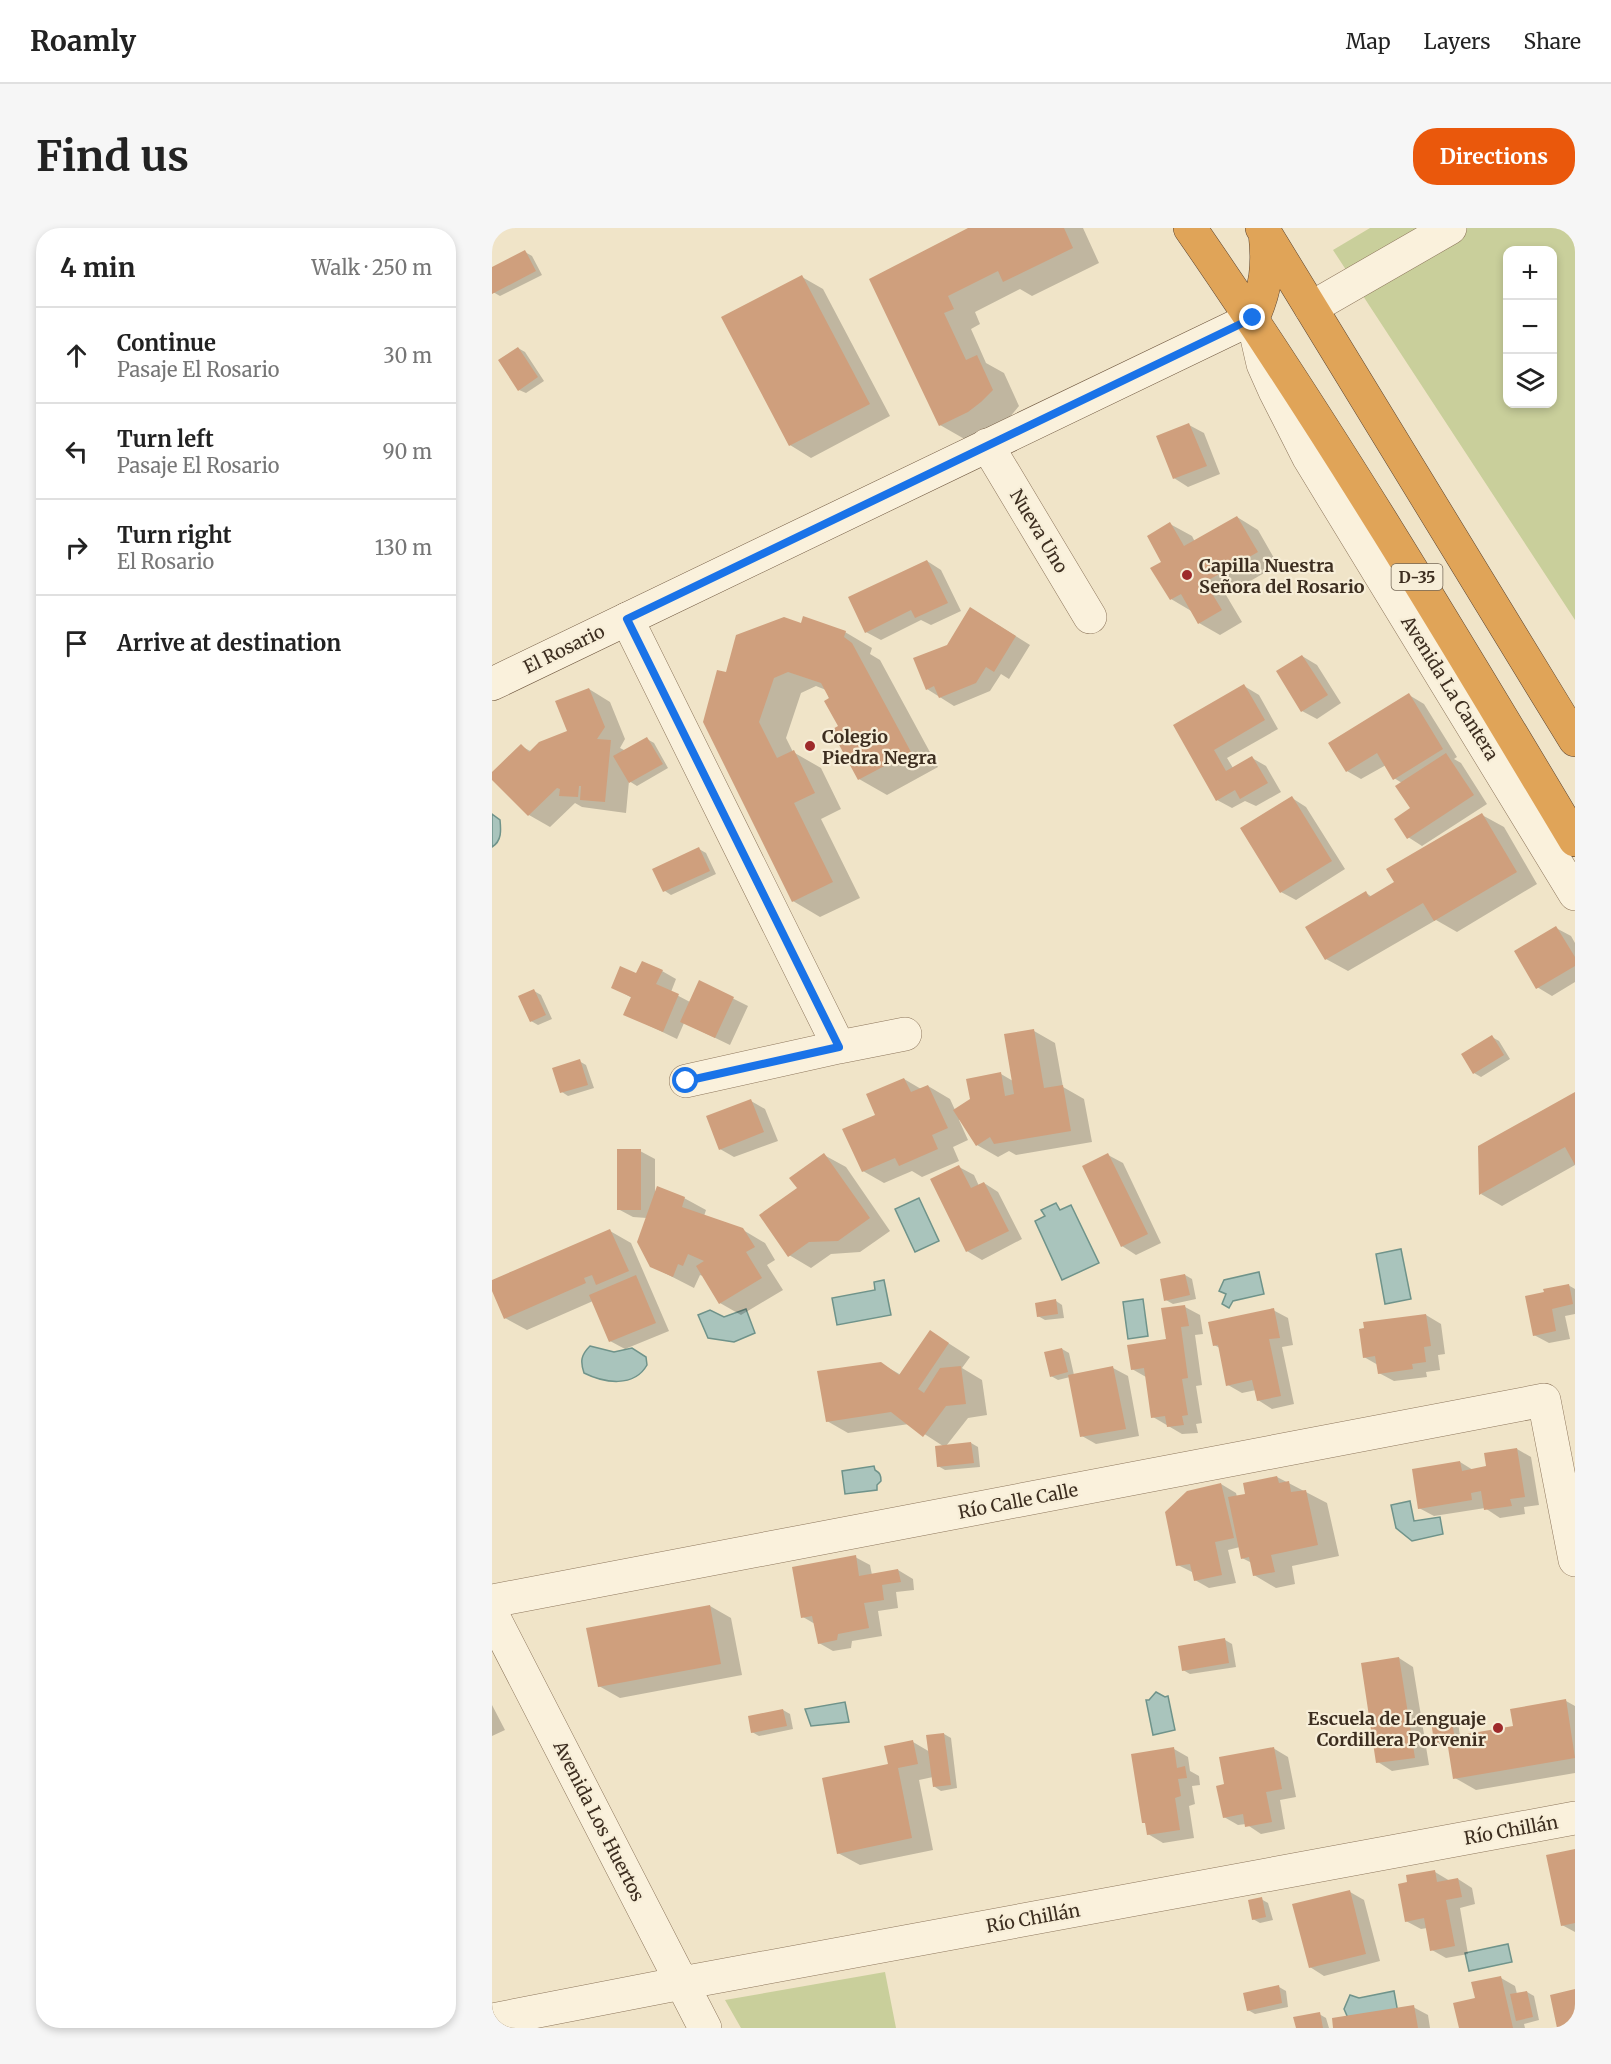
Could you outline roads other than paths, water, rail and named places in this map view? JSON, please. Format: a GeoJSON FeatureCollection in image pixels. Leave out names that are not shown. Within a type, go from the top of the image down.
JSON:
{"type":"FeatureCollection","features":[{"type":"Feature","properties":{"kind":"highway","name":"Avenida La Cantera"},"geometry":{"type":"LineString","coordinates":[[1190,228],[1253,318],[1409,565],[1575,840]]}},
{"type":"Feature","properties":{"kind":"highway"},"geometry":{"type":"LineString","coordinates":[[1253,318],[1266,281],[1268,256],[1263,230]]}},
{"type":"Feature","properties":{"kind":"highway","name":"D-35"},"geometry":{"type":"LineString","coordinates":[[1263,230],[1575,740]]}},
{"type":"Feature","properties":{"kind":"street"},"geometry":{"type":"LineString","coordinates":[[1311,308],[1450,228]]}},
{"type":"Feature","properties":{"kind":"street","name":"El Rosario"},"geometry":{"type":"LineString","coordinates":[[492,684],[1253,318]]}},
{"type":"Feature","properties":{"kind":"street","name":"Avenida La Cantera"},"geometry":{"type":"LineString","coordinates":[[1253,318],[1263,364],[1309,458],[1575,894]]}},
{"type":"Feature","properties":{"kind":"street","name":"Nueva Uno"},"geometry":{"type":"LineString","coordinates":[[987,446],[1090,617]]}},
{"type":"Feature","properties":{"kind":"street"},"geometry":{"type":"LineString","coordinates":[[627,619],[839,1047]]}},
{"type":"Feature","properties":{"kind":"street"},"geometry":{"type":"LineString","coordinates":[[686,1081],[905,1034]]}},
{"type":"Feature","properties":{"kind":"street","name":"Río Calle Calle"},"geometry":{"type":"LineString","coordinates":[[492,1601],[1544,1401],[1575,1560]]}},
{"type":"Feature","properties":{"kind":"street","name":"Avenida Los Huertos"},"geometry":{"type":"LineString","coordinates":[[492,1614],[705,2028]]}},
{"type":"Feature","properties":{"kind":"street","name":"Río Chillán"},"geometry":{"type":"LineString","coordinates":[[492,2020],[1575,1818]]}},
{"type":"Feature","properties":{"kind":"water"},"geometry":{"type":"Polygon","coordinates":[[[492,814],[500,820],[501,828],[499,838],[492,847],[492,814]]]}},
{"type":"Feature","properties":{"kind":"water"},"geometry":{"type":"Polygon","coordinates":[[[919,1198],[939,1241],[915,1252],[895,1209],[919,1198]]]}},
{"type":"Feature","properties":{"kind":"water"},"geometry":{"type":"Polygon","coordinates":[[[1056,1203],[1060,1210],[1071,1205],[1099,1263],[1062,1280],[1035,1221],[1045,1216],[1041,1210],[1056,1203]]]}},
{"type":"Feature","properties":{"kind":"water"},"geometry":{"type":"Polygon","coordinates":[[[1401,1249],[1411,1299],[1385,1304],[1376,1254],[1401,1249]]]}},
{"type":"Feature","properties":{"kind":"water"},"geometry":{"type":"Polygon","coordinates":[[[1259,1272],[1264,1294],[1233,1301],[1229,1308],[1222,1304],[1226,1294],[1219,1291],[1224,1280],[1259,1272]]]}},
{"type":"Feature","properties":{"kind":"water"},"geometry":{"type":"Polygon","coordinates":[[[884,1280],[891,1315],[837,1325],[832,1298],[875,1290],[874,1282],[884,1280]]]}},
{"type":"Feature","properties":{"kind":"water"},"geometry":{"type":"Polygon","coordinates":[[[1143,1299],[1148,1336],[1128,1339],[1123,1302],[1143,1299]]]}},
{"type":"Feature","properties":{"kind":"water"},"geometry":{"type":"Polygon","coordinates":[[[746,1309],[755,1333],[734,1342],[708,1338],[698,1315],[710,1310],[724,1317],[746,1309]]]}},
{"type":"Feature","properties":{"kind":"water"},"geometry":{"type":"Polygon","coordinates":[[[590,1346],[614,1352],[632,1348],[646,1357],[647,1365],[641,1372],[627,1380],[600,1379],[584,1373],[583,1355],[590,1346]]]}},
{"type":"Feature","properties":{"kind":"water"},"geometry":{"type":"Polygon","coordinates":[[[874,1466],[881,1477],[877,1490],[845,1494],[842,1471],[874,1466]]]}},
{"type":"Feature","properties":{"kind":"water"},"geometry":{"type":"Polygon","coordinates":[[[1410,1501],[1414,1521],[1440,1517],[1443,1534],[1412,1541],[1396,1528],[1391,1505],[1410,1501]]]}},
{"type":"Feature","properties":{"kind":"water"},"geometry":{"type":"Polygon","coordinates":[[[1156,1692],[1165,1697],[1168,1696],[1175,1730],[1153,1735],[1146,1700],[1149,1700],[1156,1692]]]}},
{"type":"Feature","properties":{"kind":"water"},"geometry":{"type":"Polygon","coordinates":[[[845,1702],[849,1722],[811,1726],[805,1709],[845,1702]]]}},
{"type":"Feature","properties":{"kind":"water"},"geometry":{"type":"Polygon","coordinates":[[[1508,1944],[1512,1962],[1469,1971],[1465,1953],[1508,1944]]]}},
{"type":"Feature","properties":{"kind":"water"},"geometry":{"type":"Polygon","coordinates":[[[1394,1991],[1398,2013],[1348,2018],[1344,2009],[1350,1995],[1359,1998],[1394,1991]]]}},
{"type":"Feature","properties":{"kind":"place","name":"Capilla Nuestra Señora del Rosario"},"geometry":{"type":"Point","coordinates":[1187,575]}},
{"type":"Feature","properties":{"kind":"place","name":"Colegio Piedra Negra"},"geometry":{"type":"Point","coordinates":[810,746]}},
{"type":"Feature","properties":{"kind":"place","name":"Escuela de Lenguaje Cordillera Porvenir"},"geometry":{"type":"Point","coordinates":[1498,1728]}}]}
